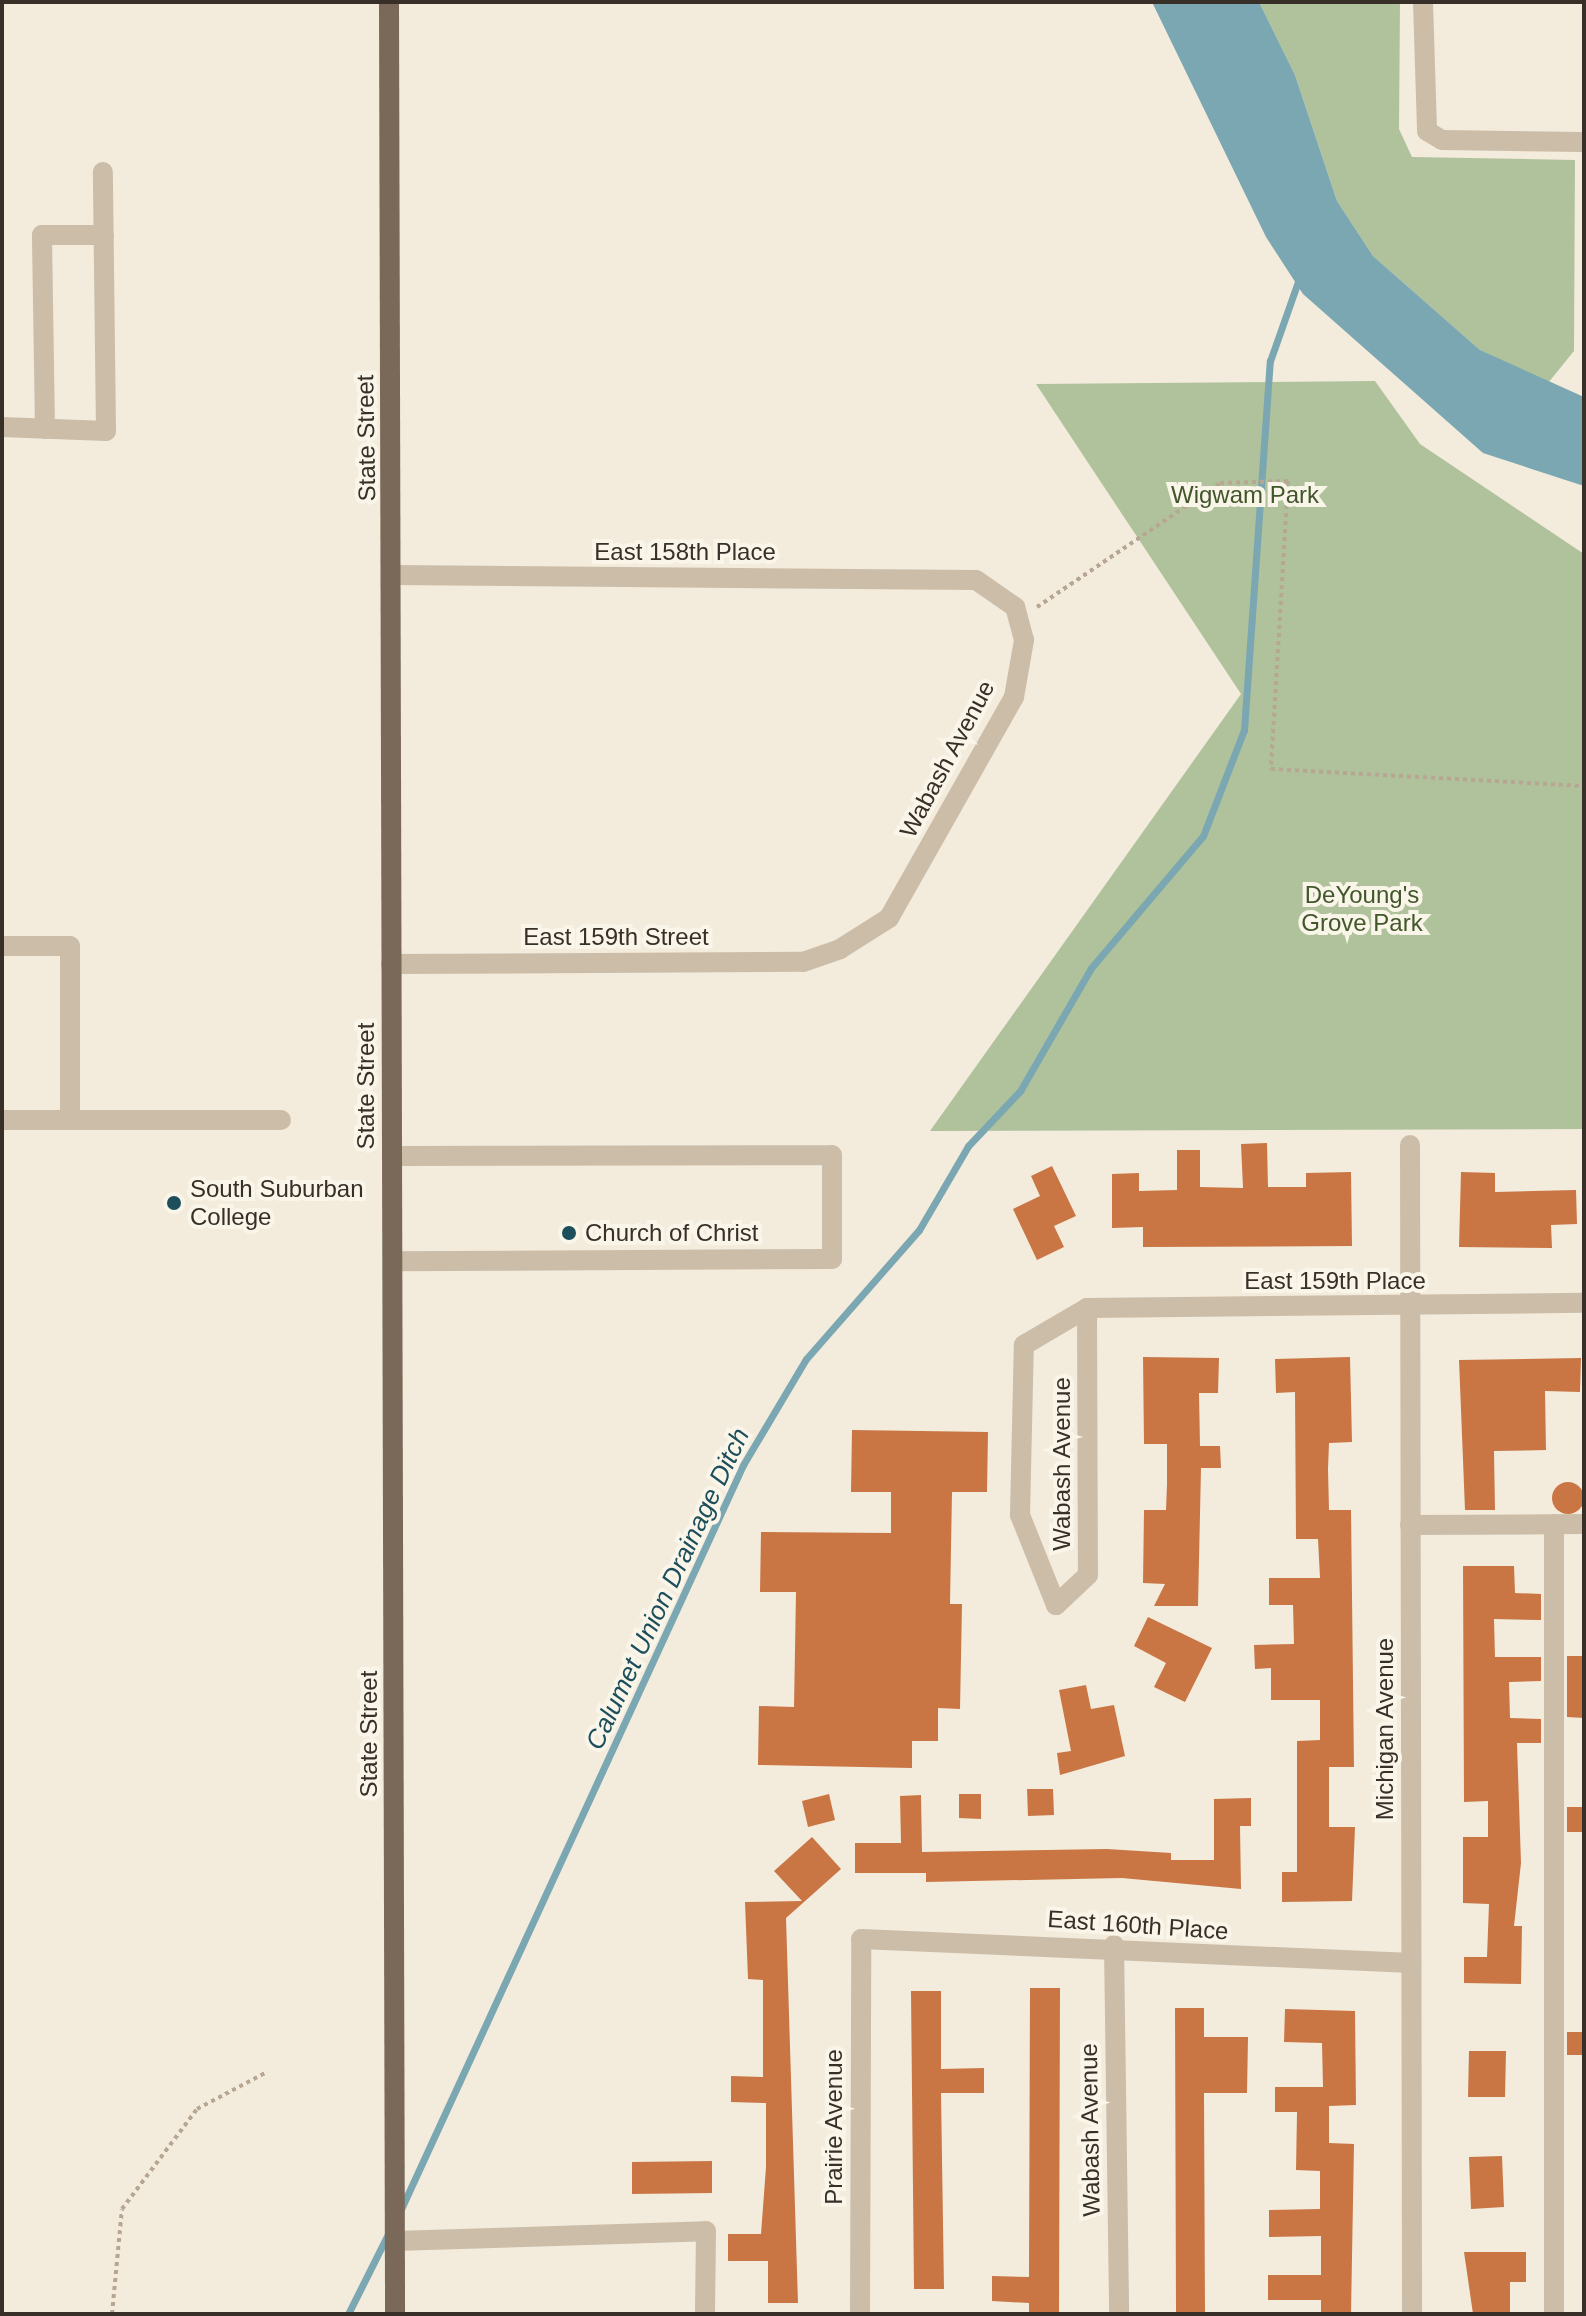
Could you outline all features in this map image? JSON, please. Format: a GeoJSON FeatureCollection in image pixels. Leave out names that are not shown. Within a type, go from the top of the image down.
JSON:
{"type":"FeatureCollection","features":[{"type":"Feature","properties":{"kind":"main road","name":"State Street"},"geometry":{"type":"LineString","coordinates":[[389,2],[393,575],[391,964],[395,2314]]}},
{"type":"Feature","properties":{"kind":"street"},"geometry":{"type":"LineString","coordinates":[[1423,2],[1422,117],[1442,140],[1584,142]]}},
{"type":"Feature","properties":{"kind":"street"},"geometry":{"type":"LineString","coordinates":[[2,427],[106,431],[103,172]]}},
{"type":"Feature","properties":{"kind":"street"},"geometry":{"type":"LineString","coordinates":[[45,429],[42,235],[104,235]]}},
{"type":"Feature","properties":{"kind":"street","name":"East 158th Place"},"geometry":{"type":"LineString","coordinates":[[393,575],[976,580],[1015,607],[1018,619]]}},
{"type":"Feature","properties":{"kind":"street","name":"Wabash Avenue"},"geometry":{"type":"LineString","coordinates":[[840,949],[889,918],[1014,697],[1024,640],[1018,619]]}},
{"type":"Feature","properties":{"kind":"street"},"geometry":{"type":"LineString","coordinates":[[2,946],[70,946],[70,1120]]}},
{"type":"Feature","properties":{"kind":"street","name":"East 159th Street"},"geometry":{"type":"LineString","coordinates":[[391,964],[803,962],[840,949]]}},
{"type":"Feature","properties":{"kind":"street"},"geometry":{"type":"LineString","coordinates":[[2,1120],[281,1120]]}},
{"type":"Feature","properties":{"kind":"street","name":"Michigan Avenue"},"geometry":{"type":"LineString","coordinates":[[1410,1145],[1412,2314]]}},
{"type":"Feature","properties":{"kind":"street"},"geometry":{"type":"LineString","coordinates":[[392,1156],[832,1155],[832,1259],[394,1261]]}},
{"type":"Feature","properties":{"kind":"street","name":"East 159th Place"},"geometry":{"type":"LineString","coordinates":[[1087,1308],[1584,1303]]}},
{"type":"Feature","properties":{"kind":"street","name":"Wabash Avenue"},"geometry":{"type":"LineString","coordinates":[[1087,1308],[1088,1575],[1056,1605],[1020,1515],[1024,1345],[1087,1308]]}},
{"type":"Feature","properties":{"kind":"street"},"geometry":{"type":"LineString","coordinates":[[1554,1524],[1554,2314]]}},
{"type":"Feature","properties":{"kind":"street"},"geometry":{"type":"LineString","coordinates":[[1410,1525],[1584,1524]]}},
{"type":"Feature","properties":{"kind":"street","name":"East 160th Place"},"geometry":{"type":"LineString","coordinates":[[861,1939],[1114,1945],[1272,1962],[1411,1963]]}},
{"type":"Feature","properties":{"kind":"street","name":"Prairie Avenue"},"geometry":{"type":"LineString","coordinates":[[860,2314],[861,1939]]}},
{"type":"Feature","properties":{"kind":"street","name":"Wabash Avenue"},"geometry":{"type":"LineString","coordinates":[[1114,1945],[1119,2314]]}},
{"type":"Feature","properties":{"kind":"street"},"geometry":{"type":"LineString","coordinates":[[395,2241],[706,2231],[705,2314]]}},
{"type":"Feature","properties":{"kind":"path"},"geometry":{"type":"LineString","coordinates":[[1018,619],[1220,483],[1288,481],[1271,769],[1584,786]]}},
{"type":"Feature","properties":{"kind":"path"},"geometry":{"type":"LineString","coordinates":[[112,2314],[122,2209],[197,2109],[265,2073]]}},
{"type":"Feature","properties":{"kind":"green space"},"geometry":{"type":"Polygon","coordinates":[[[1259,2],[1400,2],[1399,129],[1412,157],[1575,160],[1574,351],[1548,383],[1480,350],[1373,256],[1337,201],[1295,75],[1259,2]]]}},
{"type":"Feature","properties":{"kind":"green space","name":"DeYoung's Grove Park"},"geometry":{"type":"Polygon","coordinates":[[[1375,381],[1420,444],[1584,554],[1584,1129],[930,1131],[1241,694],[1036,384],[1375,381]]]}},
{"type":"Feature","properties":{"kind":"water"},"geometry":{"type":"Polygon","coordinates":[[[1152,2],[1259,2],[1295,75],[1337,201],[1373,256],[1480,350],[1584,397],[1584,486],[1483,453],[1303,294],[1266,237],[1152,2]]]}},
{"type":"Feature","properties":{"kind":"building"},"geometry":{"type":"Polygon","coordinates":[[[1267,1143],[1268,1187],[1306,1187],[1306,1173],[1351,1172],[1352,1246],[1143,1247],[1143,1227],[1112,1228],[1112,1174],[1139,1173],[1139,1191],[1177,1190],[1177,1150],[1200,1150],[1200,1187],[1243,1188],[1241,1144],[1267,1143]]]}},
{"type":"Feature","properties":{"kind":"building"},"geometry":{"type":"Polygon","coordinates":[[[1052,1166],[1076,1216],[1054,1226],[1064,1247],[1037,1260],[1013,1209],[1040,1196],[1031,1176],[1052,1166]]]}},
{"type":"Feature","properties":{"kind":"building"},"geometry":{"type":"Polygon","coordinates":[[[1461,1172],[1495,1173],[1495,1192],[1576,1190],[1577,1224],[1551,1225],[1552,1248],[1459,1247],[1461,1172]]]}},
{"type":"Feature","properties":{"kind":"building"},"geometry":{"type":"Polygon","coordinates":[[[1143,1357],[1219,1358],[1218,1393],[1199,1393],[1200,1446],[1220,1446],[1221,1468],[1201,1468],[1198,1606],[1154,1606],[1165,1584],[1143,1583],[1144,1510],[1166,1510],[1167,1444],[1144,1444],[1143,1357]]]}},
{"type":"Feature","properties":{"kind":"building"},"geometry":{"type":"Polygon","coordinates":[[[1350,1357],[1352,1442],[1329,1443],[1328,1469],[1329,1510],[1351,1510],[1354,1767],[1329,1767],[1329,1827],[1355,1827],[1352,1901],[1282,1902],[1282,1872],[1297,1872],[1297,1741],[1320,1740],[1320,1700],[1271,1700],[1271,1668],[1255,1669],[1254,1645],[1294,1644],[1293,1605],[1269,1605],[1269,1578],[1320,1578],[1318,1539],[1296,1539],[1295,1392],[1276,1393],[1275,1359],[1350,1357]]]}},
{"type":"Feature","properties":{"kind":"building"},"geometry":{"type":"Polygon","coordinates":[[[1581,1358],[1580,1392],[1545,1391],[1546,1450],[1494,1451],[1495,1510],[1465,1510],[1459,1360],[1581,1358]]]}},
{"type":"Feature","properties":{"kind":"building"},"geometry":{"type":"Polygon","coordinates":[[[852,1430],[988,1432],[987,1492],[952,1492],[950,1604],[962,1604],[960,1709],[938,1708],[938,1741],[912,1741],[912,1768],[758,1765],[759,1706],[794,1707],[796,1592],[760,1592],[761,1532],[891,1533],[891,1492],[851,1492],[852,1430]]]}},
{"type":"Feature","properties":{"kind":"building"},"geometry":{"type":"Polygon","coordinates":[[[1568,1482],[1580,1486],[1584,1498],[1580,1510],[1568,1514],[1556,1510],[1552,1498],[1556,1486],[1568,1482]]]}},
{"type":"Feature","properties":{"kind":"building"},"geometry":{"type":"Polygon","coordinates":[[[1463,1566],[1514,1566],[1515,1593],[1541,1594],[1541,1620],[1494,1619],[1495,1657],[1541,1657],[1541,1681],[1509,1682],[1510,1718],[1541,1719],[1541,1743],[1517,1743],[1521,1863],[1514,1926],[1522,1926],[1521,1984],[1464,1983],[1464,1957],[1487,1957],[1489,1904],[1463,1903],[1463,1837],[1488,1837],[1488,1801],[1464,1802],[1463,1566]]]}},
{"type":"Feature","properties":{"kind":"building"},"geometry":{"type":"Polygon","coordinates":[[[1148,1617],[1212,1648],[1185,1702],[1154,1687],[1166,1663],[1134,1646],[1148,1617]]]}},
{"type":"Feature","properties":{"kind":"building"},"geometry":{"type":"Polygon","coordinates":[[[1567,1656],[1584,1656],[1584,1718],[1567,1717],[1567,1656]]]}},
{"type":"Feature","properties":{"kind":"building"},"geometry":{"type":"Polygon","coordinates":[[[1086,1685],[1091,1709],[1114,1705],[1125,1756],[1060,1775],[1057,1753],[1071,1751],[1059,1690],[1086,1685]]]}},
{"type":"Feature","properties":{"kind":"building"},"geometry":{"type":"Polygon","coordinates":[[[1027,1789],[1053,1789],[1054,1815],[1028,1816],[1027,1789]]]}},
{"type":"Feature","properties":{"kind":"building"},"geometry":{"type":"Polygon","coordinates":[[[829,1794],[835,1820],[808,1827],[802,1801],[829,1794]]]}},
{"type":"Feature","properties":{"kind":"building"},"geometry":{"type":"Polygon","coordinates":[[[959,1794],[981,1794],[981,1819],[959,1818],[959,1794]]]}},
{"type":"Feature","properties":{"kind":"building"},"geometry":{"type":"Polygon","coordinates":[[[921,1795],[922,1852],[1107,1849],[1171,1853],[1171,1860],[1214,1860],[1214,1799],[1251,1798],[1251,1826],[1240,1826],[1241,1889],[1122,1878],[926,1882],[926,1873],[855,1873],[855,1843],[901,1843],[900,1796],[921,1795]]]}},
{"type":"Feature","properties":{"kind":"building"},"geometry":{"type":"Polygon","coordinates":[[[1567,1807],[1584,1807],[1584,1832],[1567,1832],[1567,1807]]]}},
{"type":"Feature","properties":{"kind":"building"},"geometry":{"type":"Polygon","coordinates":[[[812,1837],[841,1869],[786,1918],[798,2303],[768,2303],[768,2261],[728,2261],[728,2234],[761,2234],[766,2167],[766,2103],[731,2102],[731,2076],[763,2077],[763,1980],[748,1979],[745,1902],[802,1901],[774,1871],[812,1837]]]}},
{"type":"Feature","properties":{"kind":"building"},"geometry":{"type":"Polygon","coordinates":[[[1030,1988],[1060,1988],[1059,2314],[1029,2314],[1029,2303],[992,2301],[992,2276],[1029,2277],[1030,1988]]]}},
{"type":"Feature","properties":{"kind":"building"},"geometry":{"type":"Polygon","coordinates":[[[911,1991],[941,1991],[941,2069],[984,2068],[984,2093],[941,2093],[944,2289],[914,2289],[911,1991]]]}},
{"type":"Feature","properties":{"kind":"building"},"geometry":{"type":"Polygon","coordinates":[[[1175,2008],[1204,2008],[1204,2037],[1248,2037],[1247,2093],[1204,2093],[1205,2314],[1176,2314],[1175,2008]]]}},
{"type":"Feature","properties":{"kind":"building"},"geometry":{"type":"Polygon","coordinates":[[[1285,2009],[1355,2011],[1356,2105],[1329,2106],[1329,2143],[1354,2144],[1351,2314],[1321,2314],[1321,2300],[1268,2300],[1268,2275],[1321,2275],[1321,2236],[1269,2237],[1269,2210],[1320,2209],[1320,2171],[1296,2170],[1297,2112],[1275,2112],[1275,2087],[1323,2087],[1322,2043],[1284,2042],[1285,2009]]]}},
{"type":"Feature","properties":{"kind":"building"},"geometry":{"type":"Polygon","coordinates":[[[1567,2032],[1584,2032],[1584,2055],[1567,2055],[1567,2032]]]}},
{"type":"Feature","properties":{"kind":"building"},"geometry":{"type":"Polygon","coordinates":[[[1469,2051],[1506,2051],[1505,2097],[1468,2097],[1469,2051]]]}},
{"type":"Feature","properties":{"kind":"building"},"geometry":{"type":"Polygon","coordinates":[[[1502,2156],[1504,2207],[1471,2209],[1469,2157],[1502,2156]]]}},
{"type":"Feature","properties":{"kind":"building"},"geometry":{"type":"Polygon","coordinates":[[[712,2161],[712,2193],[632,2194],[632,2162],[712,2161]]]}},
{"type":"Feature","properties":{"kind":"building"},"geometry":{"type":"Polygon","coordinates":[[[1464,2252],[1526,2252],[1526,2282],[1510,2282],[1510,2314],[1473,2314],[1464,2252]]]}},
{"type":"Feature","properties":{"kind":"waterway","name":"Calumet Union Drainage Ditch"},"geometry":{"type":"LineString","coordinates":[[401,2209],[743,1465],[806,1359],[919,1230],[968,1146],[1020,1091],[1091,968],[1203,836],[1244,730],[1270,361],[1300,276]]}},
{"type":"Feature","properties":{"kind":"waterway","name":"Calumet Union Drainage Ditch"},"geometry":{"type":"LineString","coordinates":[[348,2314],[388,2234]]}},
{"type":"Feature","properties":{"kind":"place","name":"South Suburban College"},"geometry":{"type":"Point","coordinates":[174,1203]}},
{"type":"Feature","properties":{"kind":"place","name":"Church of Christ"},"geometry":{"type":"Point","coordinates":[569,1233]}},
{"type":"Feature","properties":{"kind":"park label","name":"Wigwam Park"},"geometry":{"type":"Point","coordinates":[1245,495]}}]}
